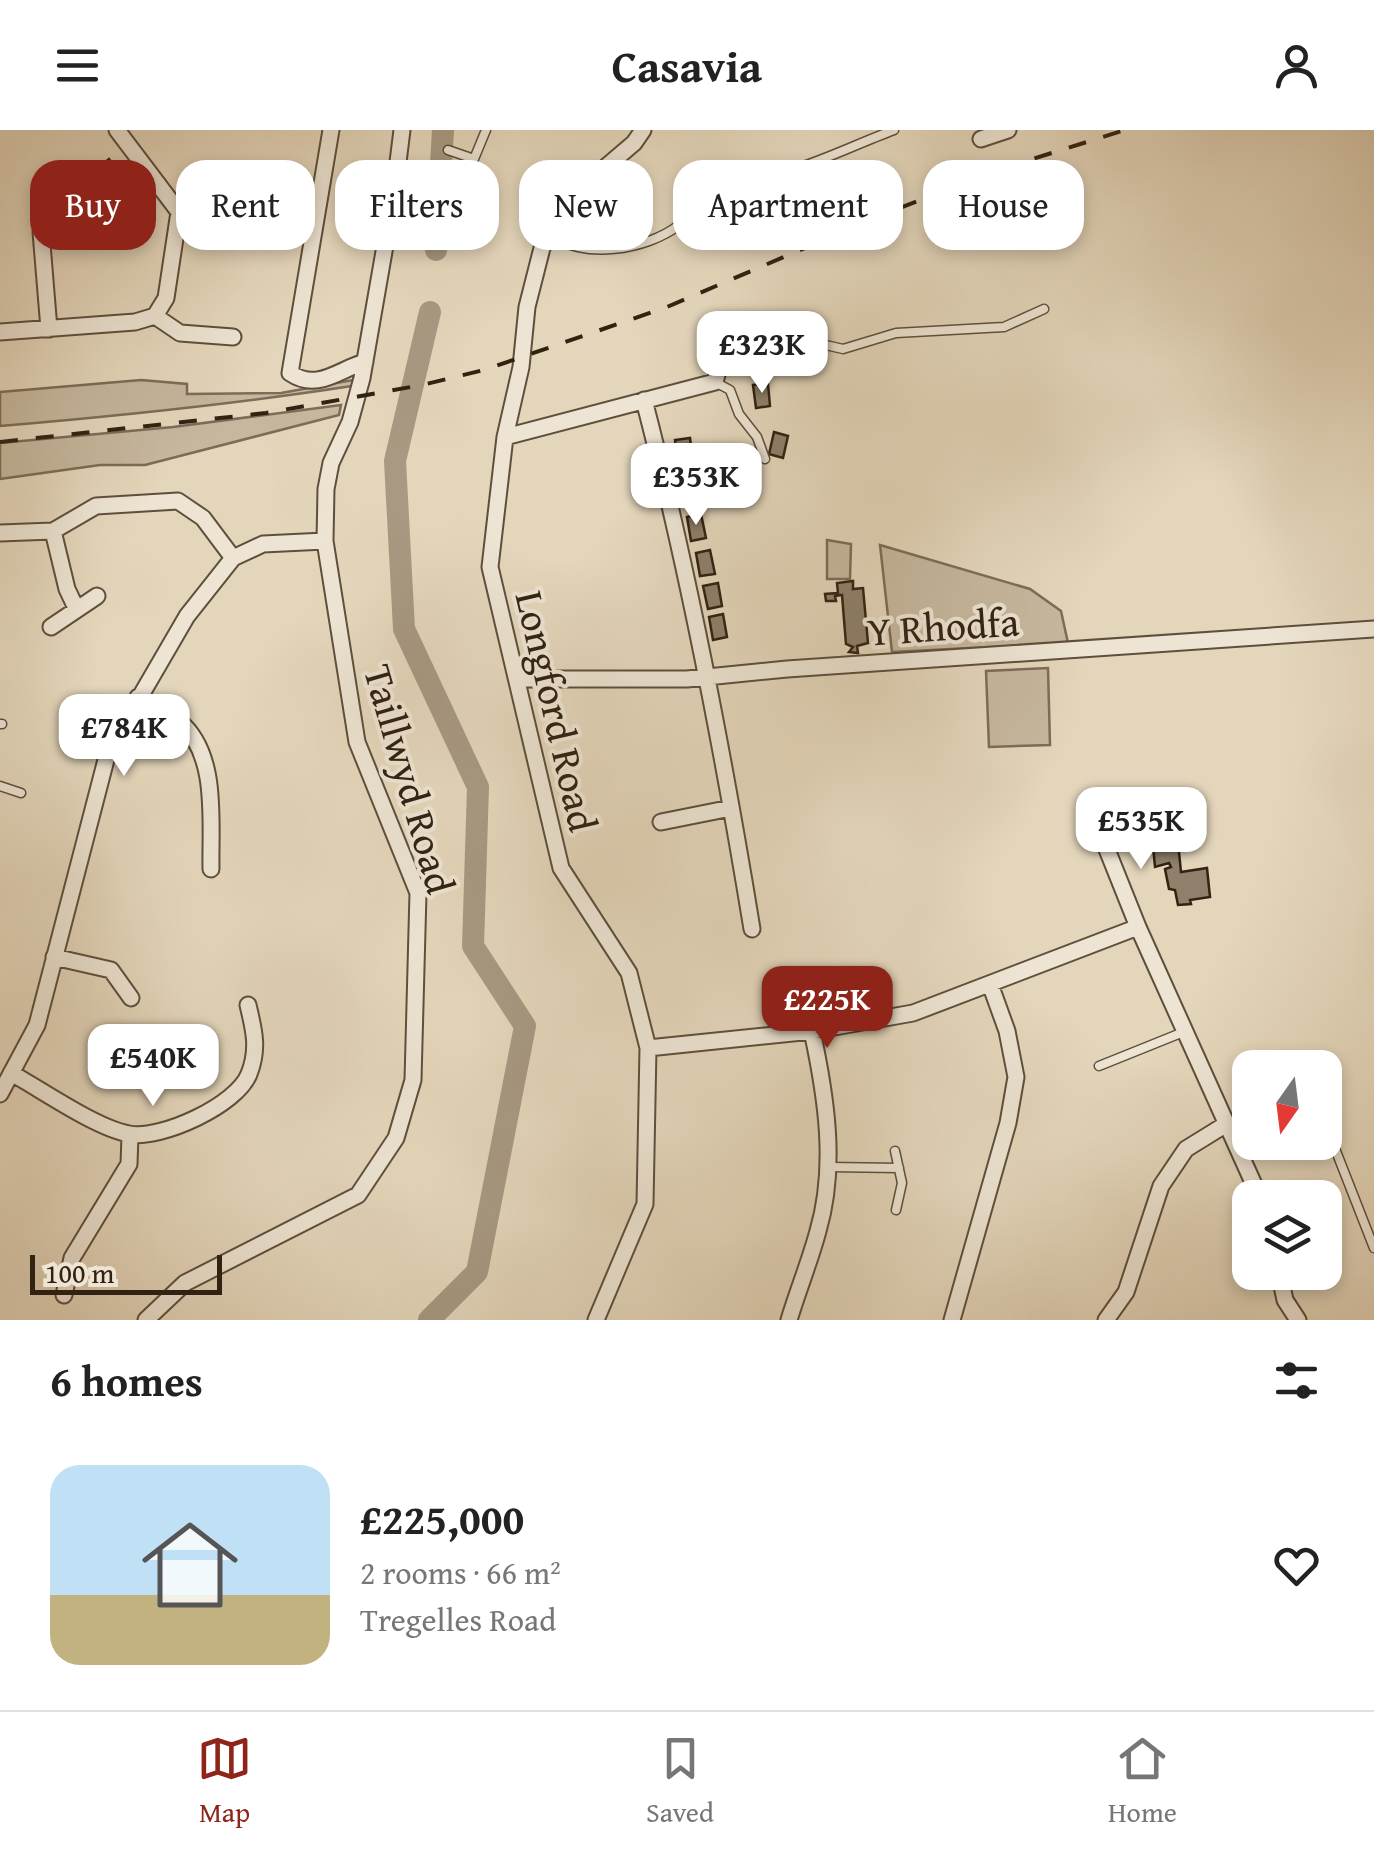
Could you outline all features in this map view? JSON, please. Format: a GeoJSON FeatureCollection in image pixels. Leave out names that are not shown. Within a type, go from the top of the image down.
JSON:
{"type":"FeatureCollection","features":[{"type":"Feature","properties":{"kind":"street"},"geometry":{"type":"LineString","coordinates":[[117,130],[176,207]]}},
{"type":"Feature","properties":{"kind":"street"},"geometry":{"type":"LineString","coordinates":[[331,130],[290,374],[312,382],[334,378],[365,362]]}},
{"type":"Feature","properties":{"kind":"street","name":"Taillwyd Road"},"geometry":{"type":"LineString","coordinates":[[146,1320],[185,1283],[358,1195],[396,1138],[413,1080],[418,893],[357,742],[325,541],[326,489],[331,463],[350,422],[365,362],[402,130]]}},
{"type":"Feature","properties":{"kind":"street","name":"Longford Road"},"geometry":{"type":"LineString","coordinates":[[614,160],[643,130]]}},
{"type":"Feature","properties":{"kind":"street"},"geometry":{"type":"LineString","coordinates":[[981,140],[1008,130]]}},
{"type":"Feature","properties":{"kind":"street"},"geometry":{"type":"LineString","coordinates":[[0,332],[135,322],[155,316],[166,298],[176,237]]}},
{"type":"Feature","properties":{"kind":"street"},"geometry":{"type":"LineString","coordinates":[[42,250],[49,329]]}},
{"type":"Feature","properties":{"kind":"street","name":"Longford Road"},"geometry":{"type":"LineString","coordinates":[[544,250],[528,307],[521,367],[505,437],[490,566],[561,868],[629,974],[648,1048],[645,1204],[596,1320]]}},
{"type":"Feature","properties":{"kind":"street"},"geometry":{"type":"LineString","coordinates":[[155,316],[180,333],[233,337]]}},
{"type":"Feature","properties":{"kind":"street"},"geometry":{"type":"LineString","coordinates":[[505,437],[715,382],[722,356],[739,345],[804,340]]}},
{"type":"Feature","properties":{"kind":"street"},"geometry":{"type":"LineString","coordinates":[[644,400],[662,470],[752,929]]}},
{"type":"Feature","properties":{"kind":"street"},"geometry":{"type":"LineString","coordinates":[[0,534],[54,531],[96,506],[178,501],[203,518],[233,558]]}},
{"type":"Feature","properties":{"kind":"street"},"geometry":{"type":"LineString","coordinates":[[54,531],[67,589],[76,608]]}},
{"type":"Feature","properties":{"kind":"street"},"geometry":{"type":"LineString","coordinates":[[0,1094],[37,1025],[108,752],[138,696],[188,616],[233,558],[263,544],[325,541]]}},
{"type":"Feature","properties":{"kind":"street"},"geometry":{"type":"LineString","coordinates":[[51,627],[97,596]]}},
{"type":"Feature","properties":{"kind":"street","name":"Y Rhodfa"},"geometry":{"type":"LineString","coordinates":[[516,679],[687,679],[823,662],[1374,629]]}},
{"type":"Feature","properties":{"kind":"street"},"geometry":{"type":"LineString","coordinates":[[138,696],[179,721],[199,742],[208,782],[212,869]]}},
{"type":"Feature","properties":{"kind":"street"},"geometry":{"type":"LineString","coordinates":[[660,822],[731,808]]}},
{"type":"Feature","properties":{"kind":"street"},"geometry":{"type":"LineString","coordinates":[[1098,827],[1138,927],[1252,1180]]}},
{"type":"Feature","properties":{"kind":"street"},"geometry":{"type":"LineString","coordinates":[[648,1048],[812,1031],[913,1013],[1138,927]]}},
{"type":"Feature","properties":{"kind":"street"},"geometry":{"type":"LineString","coordinates":[[54,957],[111,970],[130,998]]}},
{"type":"Feature","properties":{"kind":"street"},"geometry":{"type":"LineString","coordinates":[[952,1320],[1008,1122],[1016,1078],[1007,1031],[990,984]]}},
{"type":"Feature","properties":{"kind":"street"},"geometry":{"type":"LineString","coordinates":[[11,1073],[89,1118],[130,1135],[170,1129],[220,1106],[248,1078],[257,1043],[248,1005]]}},
{"type":"Feature","properties":{"kind":"street"},"geometry":{"type":"LineString","coordinates":[[790,1320],[819,1229],[827,1167],[828,1122],[812,1031]]}},
{"type":"Feature","properties":{"kind":"street"},"geometry":{"type":"LineString","coordinates":[[1114,1316],[1126,1292],[1161,1186],[1186,1149],[1228,1123]]}},
{"type":"Feature","properties":{"kind":"street"},"geometry":{"type":"LineString","coordinates":[[64,1295],[72,1258],[129,1164],[130,1135]]}},
{"type":"Feature","properties":{"kind":"street"},"geometry":{"type":"LineString","coordinates":[[1283,1290],[1298,1320]]}},
{"type":"Feature","properties":{"kind":"lane"},"geometry":{"type":"LineString","coordinates":[[448,150],[474,159],[486,130]]}},
{"type":"Feature","properties":{"kind":"lane"},"geometry":{"type":"LineString","coordinates":[[653,239],[682,223],[704,197],[722,185],[779,174],[894,130]]}},
{"type":"Feature","properties":{"kind":"lane"},"geometry":{"type":"LineString","coordinates":[[804,340],[843,349],[896,333],[1004,327],[1044,309]]}},
{"type":"Feature","properties":{"kind":"lane"},"geometry":{"type":"LineString","coordinates":[[715,382],[730,390],[738,414],[757,438],[764,459]]}},
{"type":"Feature","properties":{"kind":"lane"},"geometry":{"type":"LineString","coordinates":[[0,786],[21,793]]}},
{"type":"Feature","properties":{"kind":"lane"},"geometry":{"type":"LineString","coordinates":[[1100,1066],[1186,1031]]}},
{"type":"Feature","properties":{"kind":"lane"},"geometry":{"type":"LineString","coordinates":[[895,1151],[901,1192],[896,1210]]}},
{"type":"Feature","properties":{"kind":"lane"},"geometry":{"type":"LineString","coordinates":[[1340,1160],[1374,1248]]}},
{"type":"Feature","properties":{"kind":"lane"},"geometry":{"type":"LineString","coordinates":[[827,1167],[899,1168]]}},
{"type":"Feature","properties":{"kind":"shaded area"},"geometry":{"type":"Polygon","coordinates":[[[141,380],[187,384],[187,394],[281,393],[353,380],[352,386],[264,398],[0,426],[0,392],[141,380]]]}},
{"type":"Feature","properties":{"kind":"shaded area"},"geometry":{"type":"Polygon","coordinates":[[[341,405],[339,415],[145,465],[100,465],[0,479],[0,443],[173,427],[341,405]]]}},
{"type":"Feature","properties":{"kind":"shaded area"},"geometry":{"type":"Polygon","coordinates":[[[827,540],[851,544],[850,579],[827,579],[827,540]]]}},
{"type":"Feature","properties":{"kind":"shaded area"},"geometry":{"type":"Polygon","coordinates":[[[880,545],[1030,589],[1061,611],[1068,643],[892,652],[880,545]]]}},
{"type":"Feature","properties":{"kind":"shaded area"},"geometry":{"type":"Polygon","coordinates":[[[1048,668],[1050,745],[989,747],[986,671],[1048,668]]]}},
{"type":"Feature","properties":{"kind":"building"},"geometry":{"type":"Polygon","coordinates":[[[768,384],[770,406],[756,408],[753,385],[768,384]]]}},
{"type":"Feature","properties":{"kind":"building"},"geometry":{"type":"Polygon","coordinates":[[[774,432],[788,436],[783,458],[769,454],[774,432]]]}},
{"type":"Feature","properties":{"kind":"building"},"geometry":{"type":"Polygon","coordinates":[[[690,438],[693,462],[678,464],[675,440],[690,438]]]}},
{"type":"Feature","properties":{"kind":"building"},"geometry":{"type":"Polygon","coordinates":[[[701,514],[706,538],[691,541],[687,517],[701,514]]]}},
{"type":"Feature","properties":{"kind":"building"},"geometry":{"type":"Polygon","coordinates":[[[710,550],[715,574],[700,576],[696,553],[710,550]]]}},
{"type":"Feature","properties":{"kind":"building"},"geometry":{"type":"Polygon","coordinates":[[[853,581],[853,589],[863,588],[868,643],[857,646],[858,653],[849,652],[853,647],[846,644],[842,595],[835,596],[836,601],[826,601],[825,594],[838,593],[837,583],[853,581]]]}},
{"type":"Feature","properties":{"kind":"building"},"geometry":{"type":"Polygon","coordinates":[[[718,583],[722,606],[708,609],[703,586],[718,583]]]}},
{"type":"Feature","properties":{"kind":"building"},"geometry":{"type":"Polygon","coordinates":[[[723,614],[727,637],[713,640],[709,617],[723,614]]]}},
{"type":"Feature","properties":{"kind":"building"},"geometry":{"type":"Polygon","coordinates":[[[1177,832],[1181,872],[1207,868],[1210,897],[1190,900],[1191,904],[1178,905],[1175,890],[1169,889],[1165,869],[1171,867],[1169,863],[1155,867],[1152,836],[1177,832]]]}},
{"type":"Feature","properties":{"kind":"waterway"},"geometry":{"type":"LineString","coordinates":[[441,160],[443,130]]}},
{"type":"Feature","properties":{"kind":"waterway"},"geometry":{"type":"LineString","coordinates":[[429,1320],[477,1272],[525,1026],[473,946],[478,787],[404,629],[395,461],[430,312]]}},
{"type":"Feature","properties":{"kind":"railway"},"geometry":{"type":"LineString","coordinates":[[0,442],[266,413],[484,370],[667,307],[991,172],[1125,130]]}}]}
